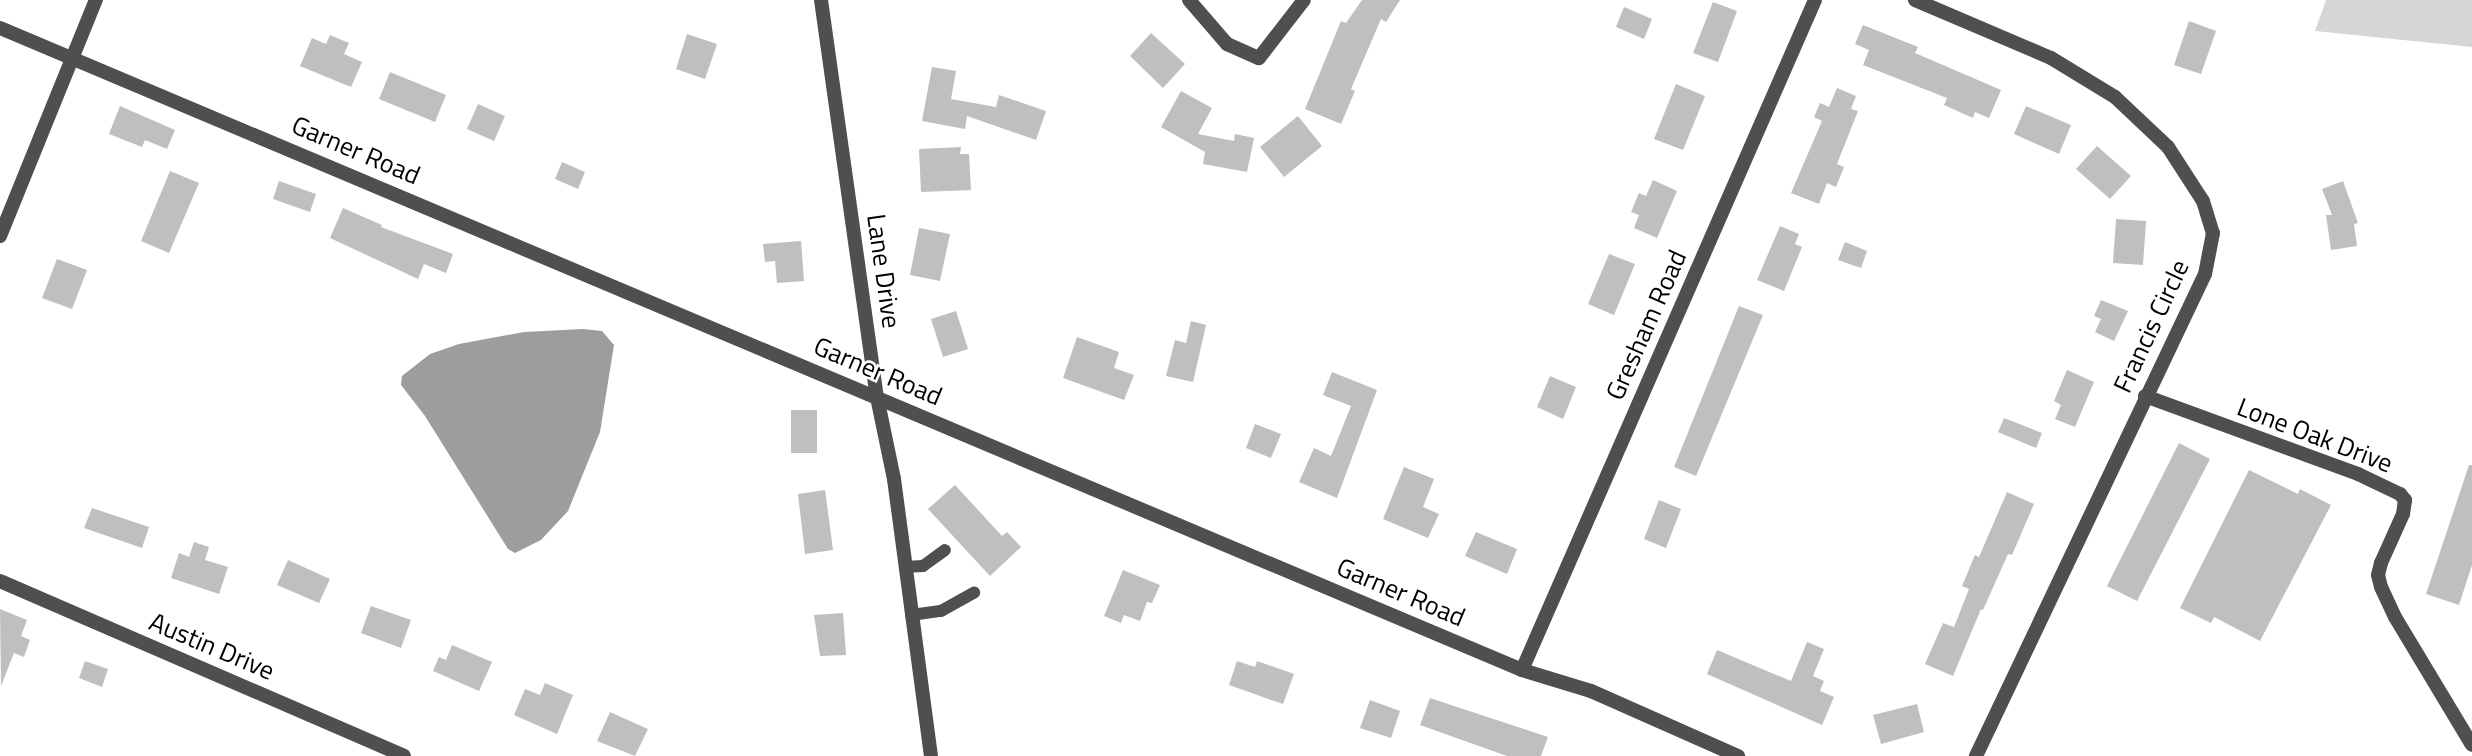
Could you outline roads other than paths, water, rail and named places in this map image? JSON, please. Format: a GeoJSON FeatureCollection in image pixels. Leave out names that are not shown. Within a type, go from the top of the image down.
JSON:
{"type":"FeatureCollection","features":[{"type":"Feature","properties":{"kind":"street"},"geometry":{"type":"LineString","coordinates":[[0,236],[96,0]]}},
{"type":"Feature","properties":{"kind":"street","name":"Lane Drive"},"geometry":{"type":"LineString","coordinates":[[821,0],[877,397],[894,478],[931,756]]}},
{"type":"Feature","properties":{"kind":"street"},"geometry":{"type":"LineString","coordinates":[[1189,0],[1227,44],[1259,58],[1304,0]]}},
{"type":"Feature","properties":{"kind":"street","name":"Gresham Road"},"geometry":{"type":"LineString","coordinates":[[1522,670],[1815,0]]}},
{"type":"Feature","properties":{"kind":"street","name":"Francis Circle"},"geometry":{"type":"LineString","coordinates":[[1915,0],[2051,58],[2115,97],[2168,147],[2198,192],[2210,215],[2213,233],[2205,274],[1976,756]]}},
{"type":"Feature","properties":{"kind":"street","name":"Garner Road"},"geometry":{"type":"LineString","coordinates":[[0,28],[1522,670],[1591,691],[1738,756]]}},
{"type":"Feature","properties":{"kind":"street","name":"Lone Oak Drive"},"geometry":{"type":"LineString","coordinates":[[2145,396],[2358,474],[2399,494],[2405,500],[2403,514],[2381,563],[2378,575],[2381,587],[2395,617],[2472,745]]}},
{"type":"Feature","properties":{"kind":"street","name":"Austin Drive"},"geometry":{"type":"LineString","coordinates":[[0,581],[400,755]]}},
{"type":"Feature","properties":{"kind":"lane"},"geometry":{"type":"LineString","coordinates":[[905,567],[923,566],[945,550]]}},
{"type":"Feature","properties":{"kind":"lane"},"geometry":{"type":"LineString","coordinates":[[911,615],[941,611],[974,593]]}}]}
